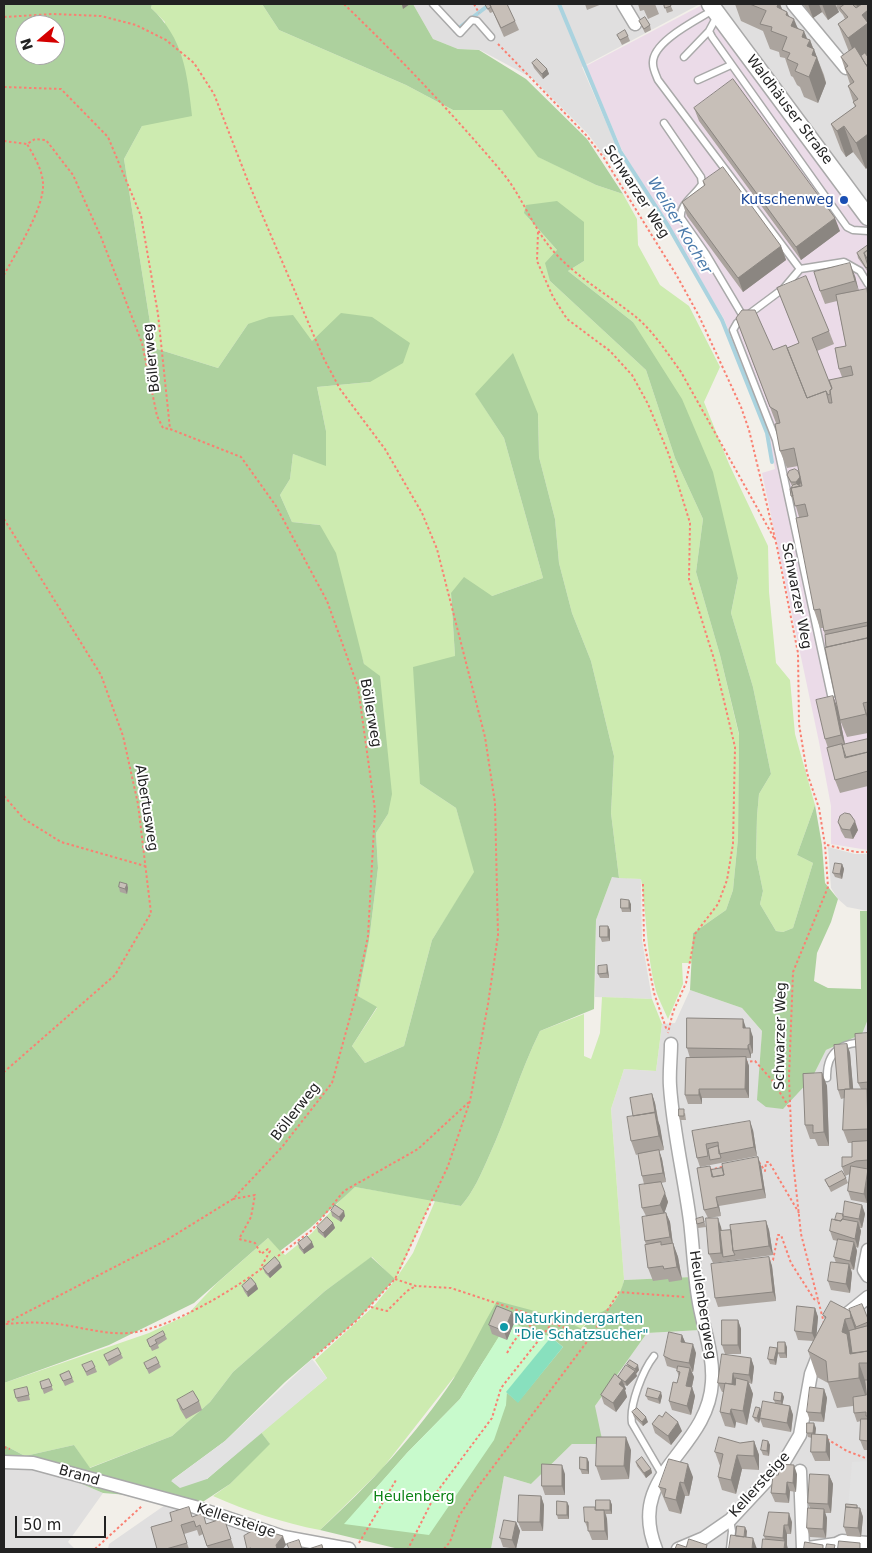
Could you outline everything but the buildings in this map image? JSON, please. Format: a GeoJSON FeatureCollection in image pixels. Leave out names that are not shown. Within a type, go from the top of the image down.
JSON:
{"type":"FeatureCollection","features":[{"type":"Feature","properties":{"kind":"street"},"geometry":{"type":"LineString","coordinates":[[623,4],[635,24]]}},
{"type":"Feature","properties":{"kind":"street"},"geometry":{"type":"LineString","coordinates":[[793,4],[846,68]]}},
{"type":"Feature","properties":{"kind":"street","name":"Waldhäuser Straße"},"geometry":{"type":"LineString","coordinates":[[714,9],[868,216]]}},
{"type":"Feature","properties":{"kind":"street","name":"Heulenbergweg"},"geometry":{"type":"LineString","coordinates":[[656,1549],[648,1520],[649,1501],[662,1476],[700,1424],[708,1407],[712,1383],[712,1359],[698,1298],[690,1224],[670,1086],[670,1038]]}},
{"type":"Feature","properties":{"kind":"street"},"geometry":{"type":"LineString","coordinates":[[868,1250],[864,1270],[868,1276]]}},
{"type":"Feature","properties":{"kind":"street"},"geometry":{"type":"LineString","coordinates":[[836,1326],[841,1319],[868,1297]]}},
{"type":"Feature","properties":{"kind":"street","name":"Kellersteige"},"geometry":{"type":"LineString","coordinates":[[678,1549],[704,1538],[730,1520],[784,1462],[800,1435],[811,1374],[825,1342]]}},
{"type":"Feature","properties":{"kind":"street","name":"Brand"},"geometry":{"type":"LineString","coordinates":[[4,1462],[33,1462],[153,1497]]}},
{"type":"Feature","properties":{"kind":"street"},"geometry":{"type":"LineString","coordinates":[[800,1471],[803,1549],[836,1544],[842,1541],[868,1543]]}},
{"type":"Feature","properties":{"kind":"street","name":"Kellersteige"},"geometry":{"type":"LineString","coordinates":[[153,1497],[195,1507],[284,1537],[348,1549]]}},
{"type":"Feature","properties":{"kind":"lane"},"geometry":{"type":"LineString","coordinates":[[433,4],[460,33],[472,20],[477,21],[492,38]]}},
{"type":"Feature","properties":{"kind":"lane"},"geometry":{"type":"LineString","coordinates":[[684,57],[709,30],[714,9]]}},
{"type":"Feature","properties":{"kind":"lane"},"geometry":{"type":"LineString","coordinates":[[714,9],[662,44],[655,54],[653,64],[658,80],[800,270]]}},
{"type":"Feature","properties":{"kind":"lane"},"geometry":{"type":"LineString","coordinates":[[709,30],[847,228],[868,231]]}},
{"type":"Feature","properties":{"kind":"lane"},"geometry":{"type":"LineString","coordinates":[[698,80],[732,65]]}},
{"type":"Feature","properties":{"kind":"lane"},"geometry":{"type":"LineString","coordinates":[[664,123],[701,177],[702,184],[680,212],[681,218],[706,254],[744,318]]}},
{"type":"Feature","properties":{"kind":"lane"},"geometry":{"type":"LineString","coordinates":[[831,694],[776,440],[733,330],[744,318],[784,288],[800,270],[844,262],[860,271],[868,284]]}},
{"type":"Feature","properties":{"kind":"lane"},"geometry":{"type":"LineString","coordinates":[[827,1078],[828,1060],[835,1051],[856,1042],[868,1042]]}},
{"type":"Feature","properties":{"kind":"lane"},"geometry":{"type":"LineString","coordinates":[[654,1356],[646,1369],[632,1406],[631,1415],[632,1422],[662,1476]]}},
{"type":"Feature","properties":{"kind":"lane"},"geometry":{"type":"LineString","coordinates":[[730,1520],[732,1531],[730,1549]]}},
{"type":"Feature","properties":{"kind":"path"},"geometry":{"type":"LineString","coordinates":[[344,4],[395,52],[503,174],[538,232],[556,255],[592,285],[638,318],[664,348],[681,372],[775,540]]}},
{"type":"Feature","properties":{"kind":"path"},"geometry":{"type":"LineString","coordinates":[[474,4],[479,14]]}},
{"type":"Feature","properties":{"kind":"path"},"geometry":{"type":"LineString","coordinates":[[4,17],[53,14],[101,16],[136,25],[166,40],[194,63],[214,94],[249,184],[323,357],[340,389],[385,448],[406,482],[437,549],[485,737],[495,802],[498,935],[488,1004],[470,1101],[448,1166],[395,1280],[370,1307],[312,1359]]}},
{"type":"Feature","properties":{"kind":"path","name":"Schwarzer Weg"},"geometry":{"type":"LineString","coordinates":[[492,38],[586,135],[604,158],[677,276],[741,407],[749,430],[775,540],[798,652],[799,724],[807,773],[819,808],[825,845],[828,887],[792,972],[789,1050],[790,1110],[799,1213],[802,1234],[825,1326],[825,1342]]}},
{"type":"Feature","properties":{"kind":"path","name":"Böllerweg"},"geometry":{"type":"LineString","coordinates":[[4,87],[61,89],[108,137],[141,216],[158,314],[170,429],[241,457],[276,506],[326,601],[358,687],[375,810],[368,936],[355,999],[332,1083],[282,1148],[233,1199],[165,1241],[65,1290],[4,1324]]}},
{"type":"Feature","properties":{"kind":"path"},"geometry":{"type":"LineString","coordinates":[[4,141],[27,144],[35,139],[46,140],[73,175],[101,237],[142,343],[157,416],[163,428],[170,429]]}},
{"type":"Feature","properties":{"kind":"path"},"geometry":{"type":"LineString","coordinates":[[4,276],[36,213],[44,184],[37,162],[27,144]]}},
{"type":"Feature","properties":{"kind":"path"},"geometry":{"type":"LineString","coordinates":[[538,232],[537,262],[553,297],[568,319],[610,352],[632,375],[648,404],[669,455],[690,524],[689,580],[714,659],[735,746],[733,844],[727,880],[718,904],[695,934],[686,983],[673,1012],[670,1038]]}},
{"type":"Feature","properties":{"kind":"path","name":"Albertusweg"},"geometry":{"type":"LineString","coordinates":[[4,519],[101,675],[123,736],[138,804],[152,913],[115,975],[4,1072]]}},
{"type":"Feature","properties":{"kind":"path"},"geometry":{"type":"LineString","coordinates":[[4,796],[24,820],[61,842],[145,866]]}},
{"type":"Feature","properties":{"kind":"path"},"geometry":{"type":"LineString","coordinates":[[825,845],[856,852],[868,852]]}},
{"type":"Feature","properties":{"kind":"path"},"geometry":{"type":"LineString","coordinates":[[643,884],[644,941],[654,993],[670,1038]]}},
{"type":"Feature","properties":{"kind":"path"},"geometry":{"type":"LineString","coordinates":[[736,1062],[755,1062],[772,1080],[790,1110]]}},
{"type":"Feature","properties":{"kind":"path"},"geometry":{"type":"LineString","coordinates":[[4,1324],[46,1323],[90,1330],[127,1333],[146,1330],[170,1321],[226,1292],[288,1249],[312,1230],[344,1191],[418,1149],[470,1101]]}},
{"type":"Feature","properties":{"kind":"path"},"geometry":{"type":"LineString","coordinates":[[752,1162],[758,1161],[765,1170],[766,1162],[768,1162],[799,1213]]}},
{"type":"Feature","properties":{"kind":"path"},"geometry":{"type":"LineString","coordinates":[[710,1170],[728,1166]]}},
{"type":"Feature","properties":{"kind":"path"},"geometry":{"type":"LineString","coordinates":[[233,1199],[255,1195],[251,1217],[239,1239],[255,1243],[261,1254],[268,1249],[270,1251],[258,1271]]}},
{"type":"Feature","properties":{"kind":"path"},"geometry":{"type":"LineString","coordinates":[[767,1261],[774,1260],[778,1235],[781,1235],[791,1263],[814,1299],[819,1301]]}},
{"type":"Feature","properties":{"kind":"path"},"geometry":{"type":"LineString","coordinates":[[395,1280],[416,1286],[451,1288],[553,1322],[589,1339]]}},
{"type":"Feature","properties":{"kind":"path"},"geometry":{"type":"LineString","coordinates":[[370,1307],[387,1311],[407,1291],[416,1286]]}},
{"type":"Feature","properties":{"kind":"path"},"geometry":{"type":"LineString","coordinates":[[444,1549],[450,1542],[460,1516],[478,1487],[589,1339],[619,1292],[698,1298]]}},
{"type":"Feature","properties":{"kind":"path"},"geometry":{"type":"LineString","coordinates":[[507,1353],[517,1334],[527,1326],[553,1322]]}},
{"type":"Feature","properties":{"kind":"path"},"geometry":{"type":"LineString","coordinates":[[408,1549],[436,1493],[492,1418],[501,1388],[553,1322]]}},
{"type":"Feature","properties":{"kind":"path"},"geometry":{"type":"LineString","coordinates":[[823,1439],[830,1440],[847,1451],[868,1458]]}},
{"type":"Feature","properties":{"kind":"path"},"geometry":{"type":"LineString","coordinates":[[356,1549],[396,1480]]}},
{"type":"Feature","properties":{"kind":"path"},"geometry":{"type":"LineString","coordinates":[[94,1549],[153,1497]]}},
{"type":"Feature","properties":{"kind":"shaded area"},"geometry":{"type":"Polygon","coordinates":[[[413,4],[700,4],[582,67],[618,150],[605,157],[588,134],[532,78],[480,50],[458,49],[433,39],[413,4]]]}},
{"type":"Feature","properties":{"kind":"shaded area"},"geometry":{"type":"Polygon","coordinates":[[[704,4],[868,220],[868,850],[831,844],[831,806],[762,473],[775,469],[768,433],[724,319],[622,150],[586,66],[704,4]]]}},
{"type":"Feature","properties":{"kind":"shaded area"},"geometry":{"type":"Polygon","coordinates":[[[715,4],[868,4],[868,213],[715,4]]]}},
{"type":"Feature","properties":{"kind":"shaded area"},"geometry":{"type":"Polygon","coordinates":[[[828,847],[855,854],[868,854],[868,911],[847,907],[838,899],[831,888],[828,847]]]}},
{"type":"Feature","properties":{"kind":"shaded area"},"geometry":{"type":"Polygon","coordinates":[[[612,877],[641,879],[642,940],[652,999],[595,997],[596,920],[612,877]]]}},
{"type":"Feature","properties":{"kind":"shaded area"},"geometry":{"type":"Polygon","coordinates":[[[690,990],[742,1008],[762,1031],[758,1100],[812,1078],[826,1050],[861,1034],[868,1019],[868,1549],[491,1549],[504,1476],[531,1484],[572,1444],[595,1406],[647,1333],[701,1330],[692,1277],[624,1280],[611,1109],[624,1069],[656,1071],[662,1024],[675,1023],[690,990]]]}},
{"type":"Feature","properties":{"kind":"shaded area"},"geometry":{"type":"Polygon","coordinates":[[[312,1359],[327,1378],[207,1479],[180,1488],[171,1481],[225,1441],[312,1359]]]}},
{"type":"Feature","properties":{"kind":"shaded area"},"geometry":{"type":"Polygon","coordinates":[[[868,1461],[868,1510],[848,1507],[852,1462],[868,1461]]]}},
{"type":"Feature","properties":{"kind":"shaded area"},"geometry":{"type":"Polygon","coordinates":[[[4,1462],[33,1463],[103,1493],[68,1542],[75,1549],[4,1549],[4,1462]]]}},
{"type":"Feature","properties":{"kind":"shaded area"},"geometry":{"type":"Polygon","coordinates":[[[168,1503],[340,1549],[108,1549],[109,1544],[168,1503]]]}},
{"type":"Feature","properties":{"kind":"green space"},"geometry":{"type":"Polygon","coordinates":[[[4,4],[152,4],[151,8],[171,32],[177,44],[186,71],[192,116],[142,126],[124,159],[154,348],[218,368],[248,324],[269,317],[293,315],[312,341],[341,313],[372,317],[410,343],[403,363],[370,382],[317,387],[326,431],[326,466],[293,454],[290,479],[280,495],[292,522],[320,525],[336,553],[364,664],[380,676],[392,794],[388,814],[376,833],[378,868],[369,941],[358,996],[377,1007],[352,1046],[365,1063],[404,1046],[432,940],[474,872],[456,808],[420,784],[413,667],[455,656],[451,593],[464,577],[492,596],[543,578],[504,438],[475,394],[513,353],[538,414],[539,457],[555,519],[559,563],[572,613],[591,661],[614,756],[611,813],[619,878],[612,877],[596,920],[594,1009],[540,1031],[483,1169],[461,1206],[355,1187],[310,1228],[280,1251],[268,1238],[194,1303],[109,1345],[4,1383],[4,4]]]}},
{"type":"Feature","properties":{"kind":"green space"},"geometry":{"type":"Polygon","coordinates":[[[152,4],[262,4],[279,30],[406,85],[453,110],[502,110],[539,157],[596,185],[623,194],[637,219],[638,245],[660,285],[689,306],[720,367],[704,402],[729,464],[768,546],[769,592],[776,663],[790,680],[795,734],[815,805],[797,855],[813,863],[793,928],[783,932],[776,931],[760,904],[763,891],[756,857],[757,816],[759,794],[771,774],[753,687],[731,613],[738,578],[633,322],[568,271],[584,261],[524,213],[557,250],[550,281],[646,370],[675,458],[703,519],[696,572],[720,655],[739,735],[738,838],[733,890],[726,910],[693,933],[692,963],[682,963],[683,984],[668,1019],[657,994],[653,977],[648,949],[641,879],[619,878],[611,813],[614,756],[591,661],[572,613],[559,563],[555,519],[539,457],[538,414],[476,395],[504,438],[543,578],[492,596],[451,593],[455,656],[420,784],[456,808],[475,872],[432,940],[404,1046],[365,1063],[352,1046],[377,1008],[358,996],[369,941],[378,868],[376,833],[388,814],[364,664],[320,525],[292,522],[280,495],[290,479],[293,454],[326,465],[326,431],[317,387],[370,382],[312,341],[248,324],[218,368],[154,348],[124,159],[142,126],[165,22],[151,8],[152,4]]]}},
{"type":"Feature","properties":{"kind":"green space"},"geometry":{"type":"Polygon","coordinates":[[[262,4],[413,4],[433,39],[458,49],[479,50],[526,79],[587,139],[623,194],[596,185],[538,157],[502,110],[453,110],[406,85],[279,30],[262,4]]]}},
{"type":"Feature","properties":{"kind":"green space"},"geometry":{"type":"Polygon","coordinates":[[[557,201],[584,222],[584,261],[568,271],[633,322],[682,399],[713,472],[738,578],[731,613],[753,687],[771,774],[759,794],[757,816],[756,857],[763,891],[760,904],[776,931],[783,932],[793,928],[813,863],[797,855],[815,805],[822,845],[825,883],[838,899],[831,922],[817,953],[814,981],[828,988],[861,989],[860,911],[868,911],[868,1019],[862,1034],[826,1050],[812,1078],[783,1109],[766,1107],[757,1100],[762,1031],[742,1008],[690,990],[693,933],[726,910],[733,890],[738,838],[739,734],[720,655],[696,572],[703,519],[675,458],[646,370],[550,281],[545,263],[557,250],[524,213],[526,205],[557,201]]]}},
{"type":"Feature","properties":{"kind":"green space"},"geometry":{"type":"Polygon","coordinates":[[[602,997],[652,999],[662,1024],[656,1071],[624,1069],[611,1109],[624,1279],[621,1295],[603,1313],[595,1314],[581,1329],[561,1318],[454,1377],[382,1469],[320,1530],[265,1516],[213,1496],[230,1484],[269,1443],[261,1432],[327,1378],[315,1360],[374,1306],[395,1280],[372,1257],[325,1291],[233,1372],[210,1402],[172,1436],[89,1468],[74,1445],[25,1456],[4,1445],[4,1383],[149,1333],[187,1315],[216,1284],[268,1238],[285,1255],[312,1233],[344,1196],[355,1187],[432,1200],[397,1277],[413,1253],[435,1201],[461,1206],[480,1176],[540,1031],[584,1014],[584,1056],[591,1059],[600,1033],[602,997]]]}},
{"type":"Feature","properties":{"kind":"green space"},"geometry":{"type":"Polygon","coordinates":[[[371,1257],[395,1279],[356,1321],[285,1382],[225,1441],[172,1480],[207,1479],[261,1432],[270,1444],[230,1484],[195,1507],[153,1497],[103,1493],[33,1463],[4,1462],[4,1445],[25,1456],[74,1445],[90,1468],[172,1436],[210,1402],[233,1372],[325,1291],[371,1257]]]}},
{"type":"Feature","properties":{"kind":"green space"},"geometry":{"type":"Polygon","coordinates":[[[692,1277],[701,1330],[647,1333],[595,1406],[603,1444],[572,1444],[531,1484],[504,1476],[491,1549],[399,1549],[320,1530],[392,1458],[440,1399],[460,1369],[497,1301],[561,1318],[582,1329],[595,1314],[611,1306],[621,1291],[624,1280],[692,1277]],[[508,1322],[460,1399],[407,1453],[345,1524],[506,1405],[506,1392],[518,1402],[563,1347],[551,1337],[508,1322]]]}},
{"type":"Feature","properties":{"kind":"green space","name":"Heulenberg"},"geometry":{"type":"Polygon","coordinates":[[[508,1322],[551,1337],[507,1392],[506,1405],[494,1440],[429,1535],[344,1524],[407,1453],[460,1399],[508,1322]]]}},
{"type":"Feature","properties":{"kind":"green space"},"geometry":{"type":"Polygon","coordinates":[[[551,1337],[563,1347],[518,1403],[506,1392],[551,1337]]]}},
{"type":"Feature","properties":{"kind":"waterway"},"geometry":{"type":"LineString","coordinates":[[455,31],[490,4]]}},
{"type":"Feature","properties":{"kind":"waterway","name":"Weißer Kocher"},"geometry":{"type":"LineString","coordinates":[[559,4],[620,151],[667,224],[722,320],[767,433],[772,462]]}},
{"type":"Feature","properties":{"kind":"place","name":"Kutschenweg"},"geometry":{"type":"Point","coordinates":[844,200]}},
{"type":"Feature","properties":{"kind":"place","name":"Naturkindergarten \"Die Schatzsucher\""},"geometry":{"type":"Point","coordinates":[504,1327]}}]}
